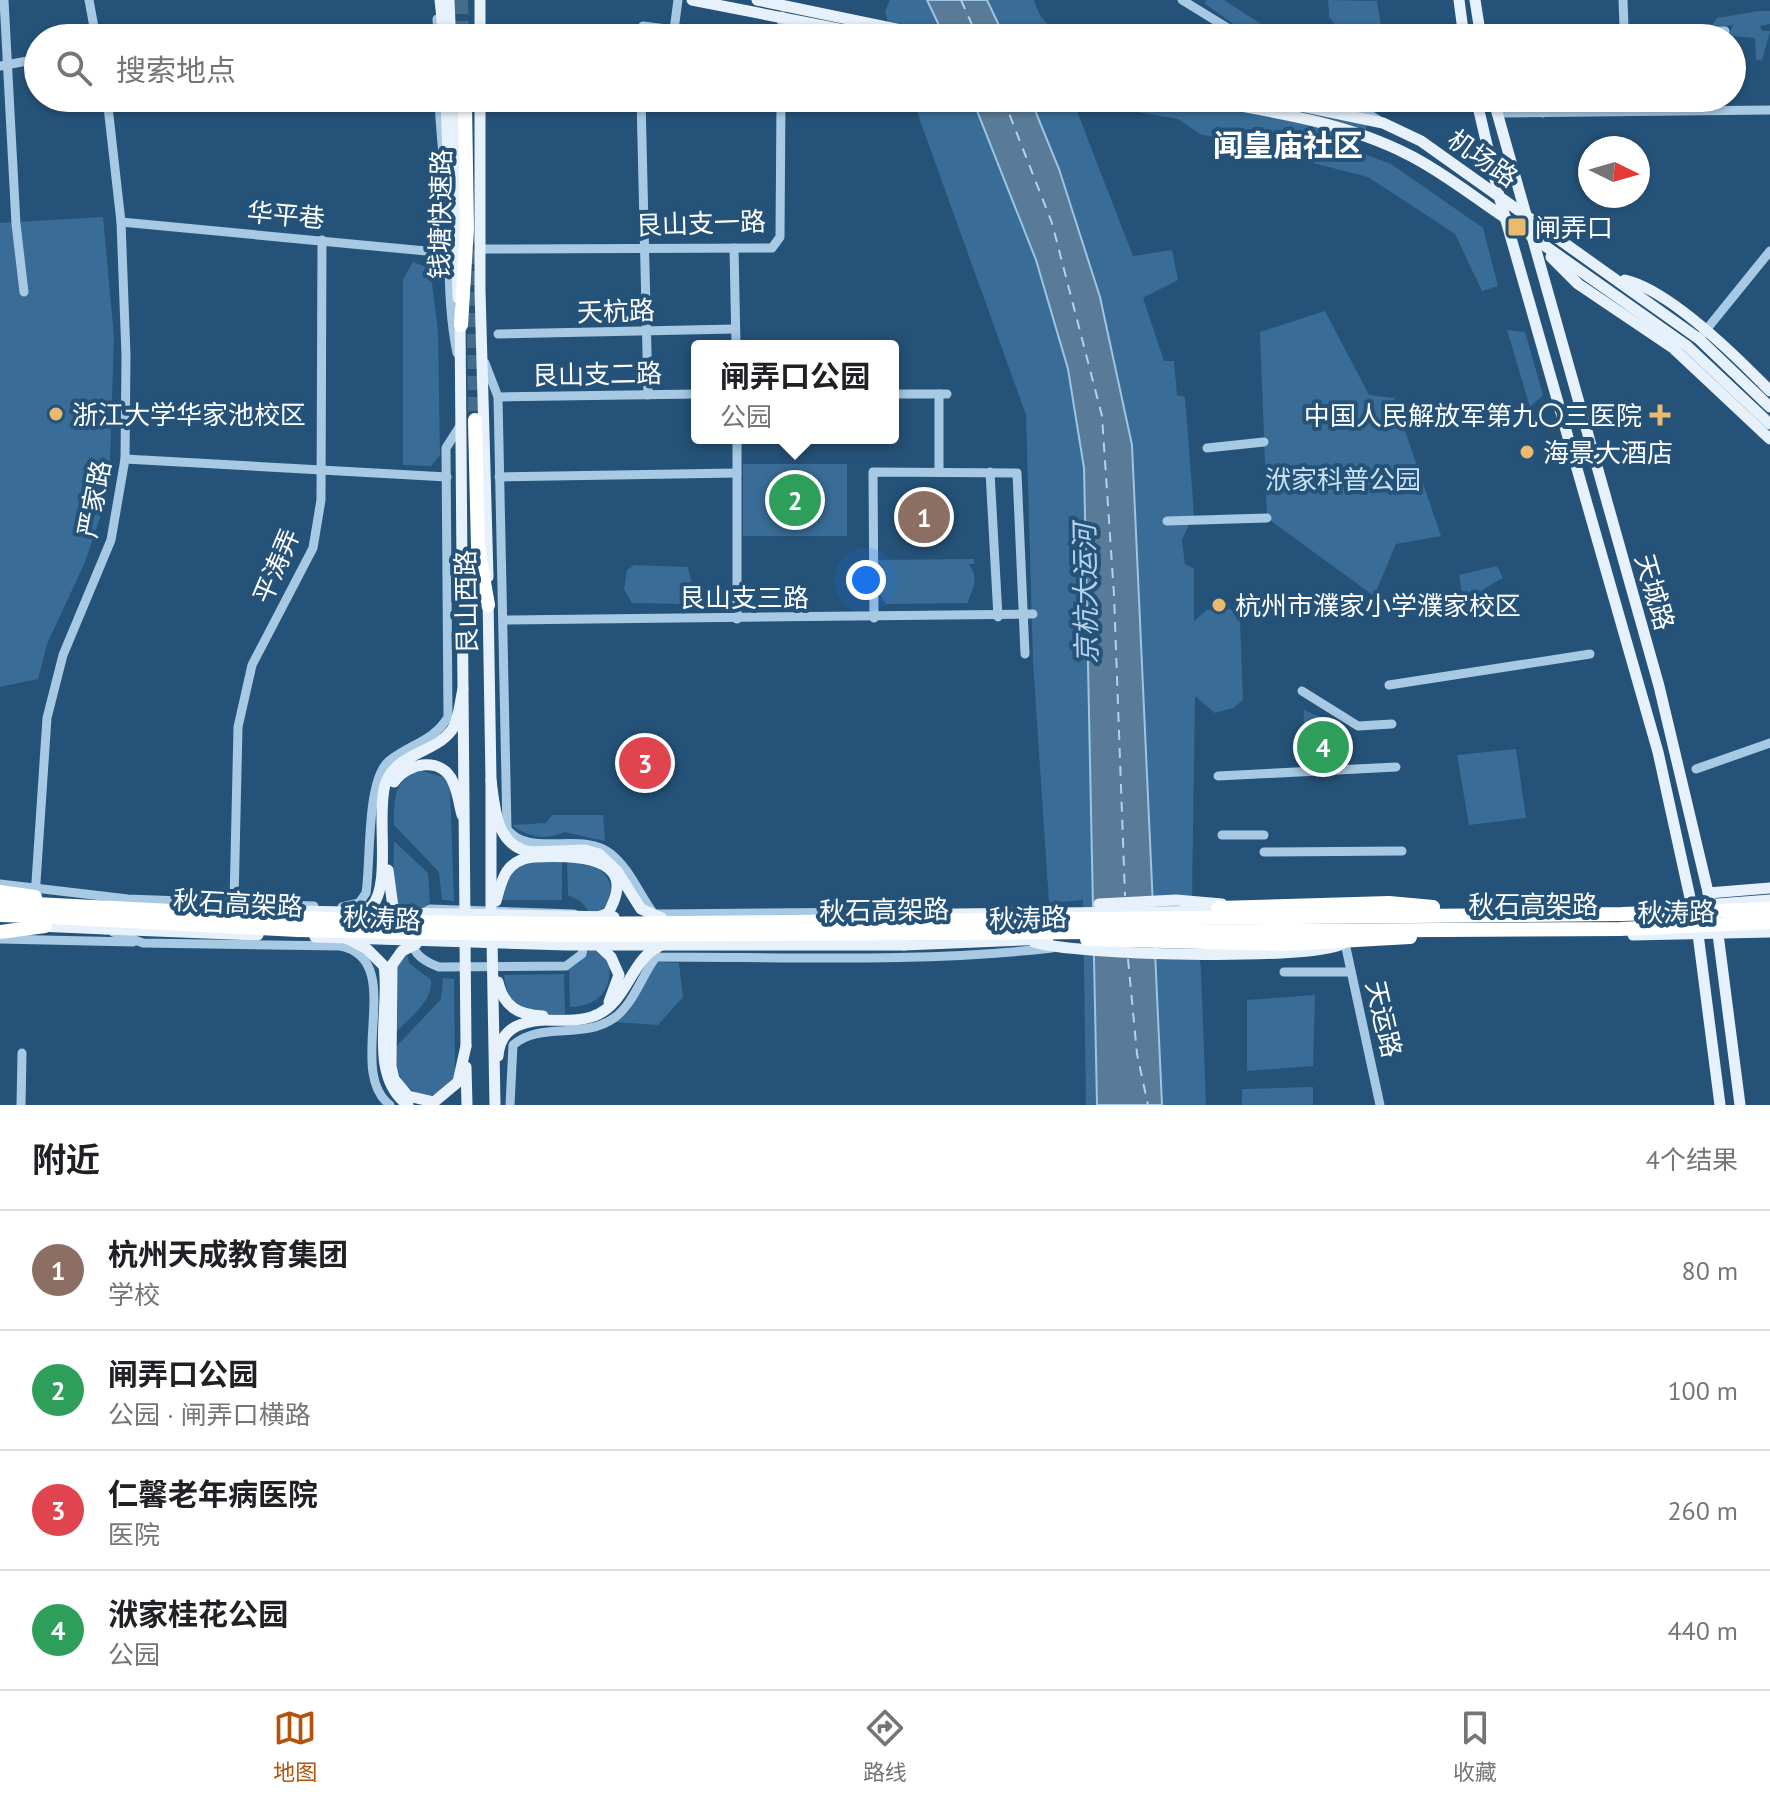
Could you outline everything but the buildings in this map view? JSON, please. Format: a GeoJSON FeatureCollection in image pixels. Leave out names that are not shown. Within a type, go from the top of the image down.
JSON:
{"type":"FeatureCollection","features":[{"type":"Feature","properties":{"kind":"highway","name":"钱塘快速路"},"geometry":{"type":"LineString","coordinates":[[460,112],[467,228],[461,325]]}},
{"type":"Feature","properties":{"kind":"highway"},"geometry":{"type":"LineString","coordinates":[[475,420],[478,548],[488,605]]}},
{"type":"Feature","properties":{"kind":"highway"},"geometry":{"type":"LineString","coordinates":[[0,894],[35,892]]}},
{"type":"Feature","properties":{"kind":"highway","name":"秋石高架路"},"geometry":{"type":"LineString","coordinates":[[0,902],[385,922],[1522,920],[1620,929],[1770,922]]}},
{"type":"Feature","properties":{"kind":"highway"},"geometry":{"type":"LineString","coordinates":[[1157,910],[1389,903],[1522,920]]}},
{"type":"Feature","properties":{"kind":"highway","name":"秋石高架路"},"geometry":{"type":"LineString","coordinates":[[0,915],[313,930],[539,935],[859,936],[1522,920],[1770,909]]}},
{"type":"Feature","properties":{"kind":"highway"},"geometry":{"type":"LineString","coordinates":[[1075,938],[1284,944],[1444,936],[1522,920]]}},
{"type":"Feature","properties":{"kind":"highway"},"geometry":{"type":"LineString","coordinates":[[0,932],[45,926]]}},
{"type":"Feature","properties":{"kind":"main road"},"geometry":{"type":"LineString","coordinates":[[438,0],[440,24]]}},
{"type":"Feature","properties":{"kind":"main road"},"geometry":{"type":"LineString","coordinates":[[449,0],[450,24]]}},
{"type":"Feature","properties":{"kind":"main road"},"geometry":{"type":"LineString","coordinates":[[480,0],[480,24]]}},
{"type":"Feature","properties":{"kind":"main road"},"geometry":{"type":"LineString","coordinates":[[692,0],[818,24]]}},
{"type":"Feature","properties":{"kind":"main road"},"geometry":{"type":"LineString","coordinates":[[719,0],[780,16]]}},
{"type":"Feature","properties":{"kind":"main road"},"geometry":{"type":"LineString","coordinates":[[756,0],[872,24]]}},
{"type":"Feature","properties":{"kind":"main road"},"geometry":{"type":"LineString","coordinates":[[1459,0],[1462,24]]}},
{"type":"Feature","properties":{"kind":"main road"},"geometry":{"type":"LineString","coordinates":[[1475,0],[1479,24]]}},
{"type":"Feature","properties":{"kind":"main road"},"geometry":{"type":"LineString","coordinates":[[446,112],[448,159],[455,203]]}},
{"type":"Feature","properties":{"kind":"main road","name":"艮山西路"},"geometry":{"type":"LineString","coordinates":[[459,112],[455,203],[461,325],[467,1105]]}},
{"type":"Feature","properties":{"kind":"main road","name":"艮山西路"},"geometry":{"type":"LineString","coordinates":[[480,112],[495,1105]]}},
{"type":"Feature","properties":{"kind":"main road","name":"机场路"},"geometry":{"type":"LineString","coordinates":[[1311,112],[1410,155],[1507,219],[1687,346],[1770,424]]}},
{"type":"Feature","properties":{"kind":"main road","name":"机场路"},"geometry":{"type":"LineString","coordinates":[[1326,112],[1383,123],[1421,141],[1616,279],[1702,335],[1770,391]]}},
{"type":"Feature","properties":{"kind":"main road","name":"天城路"},"geometry":{"type":"LineString","coordinates":[[1479,112],[1499,196],[1658,752],[1689,906],[1698,934],[1720,1105]]}},
{"type":"Feature","properties":{"kind":"main road","name":"天城路"},"geometry":{"type":"LineString","coordinates":[[1496,113],[1659,686],[1718,934],[1740,1105]]}},
{"type":"Feature","properties":{"kind":"main road","name":"机场路"},"geometry":{"type":"LineString","coordinates":[[1531,236],[1578,284],[1673,348],[1770,439]]}},
{"type":"Feature","properties":{"kind":"main road","name":"机场路"},"geometry":{"type":"LineString","coordinates":[[1702,335],[1770,407]]}},
{"type":"Feature","properties":{"kind":"main road"},"geometry":{"type":"LineString","coordinates":[[346,910],[371,907],[380,891],[381,809],[387,780],[401,762],[432,746],[453,729],[463,689]]}},
{"type":"Feature","properties":{"kind":"main road"},"geometry":{"type":"LineString","coordinates":[[409,913],[393,907],[388,887],[388,809],[395,780],[415,765],[430,765],[445,770],[453,782],[464,825]]}},
{"type":"Feature","properties":{"kind":"main road"},"geometry":{"type":"LineString","coordinates":[[491,780],[499,824],[508,843],[531,852],[585,850],[599,854],[617,871],[641,909],[658,916]]}},
{"type":"Feature","properties":{"kind":"main road"},"geometry":{"type":"LineString","coordinates":[[491,917],[502,878],[516,860],[585,856],[606,866],[614,877],[614,904],[608,913],[598,917]]}},
{"type":"Feature","properties":{"kind":"main road"},"geometry":{"type":"LineString","coordinates":[[1710,898],[1770,888]]}},
{"type":"Feature","properties":{"kind":"main road","name":"秋涛路"},"geometry":{"type":"LineString","coordinates":[[35,892],[150,905],[598,917],[1065,911]]}},
{"type":"Feature","properties":{"kind":"main road","name":"秋涛路"},"geometry":{"type":"LineString","coordinates":[[1192,906],[1346,909],[1689,906],[1710,898],[1770,900]]}},
{"type":"Feature","properties":{"kind":"main road"},"geometry":{"type":"LineString","coordinates":[[1065,911],[1081,905],[1192,906]]}},
{"type":"Feature","properties":{"kind":"main road"},"geometry":{"type":"LineString","coordinates":[[1065,911],[1157,910],[1192,906]]}},
{"type":"Feature","properties":{"kind":"main road","name":"秋涛路"},"geometry":{"type":"LineString","coordinates":[[0,924],[598,945],[669,942],[904,945],[1025,940],[1057,945],[1075,938],[1191,935],[1770,932]]}},
{"type":"Feature","properties":{"kind":"main road"},"geometry":{"type":"LineString","coordinates":[[1057,945],[1190,952],[1307,953],[1345,943],[1361,935]]}},
{"type":"Feature","properties":{"kind":"main road"},"geometry":{"type":"LineString","coordinates":[[344,938],[367,949],[384,966],[385,1068],[395,1094],[408,1105]]}},
{"type":"Feature","properties":{"kind":"main road"},"geometry":{"type":"LineString","coordinates":[[416,939],[392,965],[391,1066],[394,1079],[408,1096],[425,1103],[434,1102],[458,1082],[466,1046]]}},
{"type":"Feature","properties":{"kind":"main road"},"geometry":{"type":"LineString","coordinates":[[495,1105],[499,1044],[505,1034],[526,1021],[598,1015],[622,995],[652,948],[669,942]]}},
{"type":"Feature","properties":{"kind":"main road"},"geometry":{"type":"LineString","coordinates":[[493,956],[501,996],[512,1009],[532,1016],[586,1015],[609,1002],[618,985],[617,966],[598,945]]}},
{"type":"Feature","properties":{"kind":"street"},"geometry":{"type":"LineString","coordinates":[[4,0],[5,66],[24,292]]}},
{"type":"Feature","properties":{"kind":"street"},"geometry":{"type":"LineString","coordinates":[[89,0],[93,24]]}},
{"type":"Feature","properties":{"kind":"street"},"geometry":{"type":"LineString","coordinates":[[675,24],[678,0]]}},
{"type":"Feature","properties":{"kind":"street"},"geometry":{"type":"LineString","coordinates":[[1182,0],[1221,24]]}},
{"type":"Feature","properties":{"kind":"street"},"geometry":{"type":"LineString","coordinates":[[1623,0],[1624,24]]}},
{"type":"Feature","properties":{"kind":"street"},"geometry":{"type":"LineString","coordinates":[[780,16],[781,24]]}},
{"type":"Feature","properties":{"kind":"street"},"geometry":{"type":"LineString","coordinates":[[1746,110],[1770,110]]}},
{"type":"Feature","properties":{"kind":"street","name":"严家路"},"geometry":{"type":"LineString","coordinates":[[35,892],[47,718],[63,655],[111,540],[125,459],[126,341],[121,222],[109,112]]}},
{"type":"Feature","properties":{"kind":"street","name":"艮山西路"},"geometry":{"type":"LineString","coordinates":[[440,112],[448,309],[460,368]]}},
{"type":"Feature","properties":{"kind":"street"},"geometry":{"type":"LineString","coordinates":[[641,112],[648,395]]}},
{"type":"Feature","properties":{"kind":"street","name":"艮山支一路"},"geometry":{"type":"LineString","coordinates":[[480,249],[772,248],[780,237],[781,112]]}},
{"type":"Feature","properties":{"kind":"street"},"geometry":{"type":"LineString","coordinates":[[1365,112],[1383,123]]}},
{"type":"Feature","properties":{"kind":"street"},"geometry":{"type":"LineString","coordinates":[[1496,113],[1619,112]]}},
{"type":"Feature","properties":{"kind":"street","name":"华平巷"},"geometry":{"type":"LineString","coordinates":[[121,222],[447,253]]}},
{"type":"Feature","properties":{"kind":"street","name":"平涛弄"},"geometry":{"type":"LineString","coordinates":[[234,902],[238,727],[252,665],[313,548],[323,471],[322,240]]}},
{"type":"Feature","properties":{"kind":"street"},"geometry":{"type":"LineString","coordinates":[[734,248],[736,340]]}},
{"type":"Feature","properties":{"kind":"street"},"geometry":{"type":"LineString","coordinates":[[1702,335],[1770,251]]}},
{"type":"Feature","properties":{"kind":"street","name":"天杭路"},"geometry":{"type":"LineString","coordinates":[[498,334],[735,329]]}},
{"type":"Feature","properties":{"kind":"street"},"geometry":{"type":"LineString","coordinates":[[485,363],[498,397],[507,829],[515,840],[577,842],[611,853],[658,916],[656,957],[617,1017],[590,1029],[525,1034],[513,1045],[510,1105]]}},
{"type":"Feature","properties":{"kind":"street","name":"艮山支二路"},"geometry":{"type":"LineString","coordinates":[[498,397],[691,394]]}},
{"type":"Feature","properties":{"kind":"street"},"geometry":{"type":"LineString","coordinates":[[899,394],[943,394],[939,472]]}},
{"type":"Feature","properties":{"kind":"street"},"geometry":{"type":"LineString","coordinates":[[0,884],[35,892],[128,899],[346,910],[359,903],[366,893],[374,786],[382,768],[440,730],[448,717],[446,448],[460,426]]}},
{"type":"Feature","properties":{"kind":"street"},"geometry":{"type":"LineString","coordinates":[[1207,448],[1264,442]]}},
{"type":"Feature","properties":{"kind":"street"},"geometry":{"type":"LineString","coordinates":[[737,444],[737,619]]}},
{"type":"Feature","properties":{"kind":"street"},"geometry":{"type":"LineString","coordinates":[[125,459],[447,477]]}},
{"type":"Feature","properties":{"kind":"street"},"geometry":{"type":"LineString","coordinates":[[874,618],[873,472],[1017,473],[1028,615],[1025,654]]}},
{"type":"Feature","properties":{"kind":"street"},"geometry":{"type":"LineString","coordinates":[[990,472],[998,617]]}},
{"type":"Feature","properties":{"kind":"street"},"geometry":{"type":"LineString","coordinates":[[499,477],[737,473]]}},
{"type":"Feature","properties":{"kind":"street"},"geometry":{"type":"LineString","coordinates":[[1167,521],[1267,518]]}},
{"type":"Feature","properties":{"kind":"street","name":"艮山支三路"},"geometry":{"type":"LineString","coordinates":[[504,620],[1028,615]]}},
{"type":"Feature","properties":{"kind":"street"},"geometry":{"type":"LineString","coordinates":[[1389,685],[1590,654]]}},
{"type":"Feature","properties":{"kind":"street"},"geometry":{"type":"LineString","coordinates":[[1302,691],[1358,726],[1392,724]]}},
{"type":"Feature","properties":{"kind":"street"},"geometry":{"type":"LineString","coordinates":[[1696,769],[1770,743]]}},
{"type":"Feature","properties":{"kind":"street"},"geometry":{"type":"LineString","coordinates":[[1218,776],[1396,767]]}},
{"type":"Feature","properties":{"kind":"street"},"geometry":{"type":"LineString","coordinates":[[1222,835],[1264,835]]}},
{"type":"Feature","properties":{"kind":"street"},"geometry":{"type":"LineString","coordinates":[[1264,852],[1402,851]]}},
{"type":"Feature","properties":{"kind":"street"},"geometry":{"type":"LineString","coordinates":[[430,909],[565,911],[583,919],[585,938],[582,954],[566,966],[439,967],[420,960],[416,939],[416,918],[430,909]]}},
{"type":"Feature","properties":{"kind":"street"},"geometry":{"type":"LineString","coordinates":[[344,938],[346,910]]}},
{"type":"Feature","properties":{"kind":"street"},"geometry":{"type":"LineString","coordinates":[[585,938],[631,936],[658,916]]}},
{"type":"Feature","properties":{"kind":"street"},"geometry":{"type":"LineString","coordinates":[[106,929],[143,943]]}},
{"type":"Feature","properties":{"kind":"street"},"geometry":{"type":"LineString","coordinates":[[0,939],[143,943],[344,938],[361,954],[371,972],[373,1065],[376,1085],[390,1105]]}},
{"type":"Feature","properties":{"kind":"street"},"geometry":{"type":"LineString","coordinates":[[585,938],[630,940],[656,957],[935,954],[1057,945]]}},
{"type":"Feature","properties":{"kind":"street","name":"天运路"},"geometry":{"type":"LineString","coordinates":[[1345,943],[1380,1105]]}},
{"type":"Feature","properties":{"kind":"street"},"geometry":{"type":"LineString","coordinates":[[904,945],[935,954]]}},
{"type":"Feature","properties":{"kind":"street"},"geometry":{"type":"LineString","coordinates":[[1284,972],[1351,972]]}},
{"type":"Feature","properties":{"kind":"street"},"geometry":{"type":"LineString","coordinates":[[21,1105],[22,1053]]}},
{"type":"Feature","properties":{"kind":"green space"},"geometry":{"type":"Polygon","coordinates":[[[890,0],[1034,0],[1047,24],[888,24],[885,11],[890,0]]]}},
{"type":"Feature","properties":{"kind":"green space"},"geometry":{"type":"Polygon","coordinates":[[[1207,0],[1224,0],[1261,24],[1233,24],[1204,3],[1207,0]]]}},
{"type":"Feature","properties":{"kind":"green space"},"geometry":{"type":"Polygon","coordinates":[[[1328,0],[1377,1],[1381,24],[1335,24],[1329,17],[1328,0]]]}},
{"type":"Feature","properties":{"kind":"green space"},"geometry":{"type":"Polygon","coordinates":[[[1770,11],[1770,24],[1759,26],[1763,31],[1770,31],[1762,61],[1756,59],[1755,38],[1746,37],[1746,24],[1713,24],[1717,18],[1770,11]]]}},
{"type":"Feature","properties":{"kind":"green space"},"geometry":{"type":"Polygon","coordinates":[[[917,112],[1077,112],[1133,256],[1172,250],[1178,280],[1143,298],[1164,361],[1174,361],[1177,395],[1185,397],[1194,514],[1182,540],[1185,564],[1194,569],[1194,621],[1207,610],[1231,609],[1240,622],[1243,700],[1233,708],[1215,713],[1195,696],[1192,897],[1201,970],[1206,1105],[1086,1105],[1083,900],[1049,903],[1033,662],[1026,415],[917,112]]]}},
{"type":"Feature","properties":{"kind":"green space"},"geometry":{"type":"Polygon","coordinates":[[[1137,112],[1373,112],[1356,151],[1391,164],[1483,228],[1498,286],[1482,291],[1455,234],[1368,177],[1200,134],[1178,119],[1137,112]]]}},
{"type":"Feature","properties":{"kind":"green space","name":"浙江大学华家池校区"},"geometry":{"type":"Polygon","coordinates":[[[103,217],[114,337],[109,490],[85,562],[47,644],[38,679],[0,687],[0,223],[103,217]]]}},
{"type":"Feature","properties":{"kind":"green space"},"geometry":{"type":"Polygon","coordinates":[[[413,262],[430,268],[438,331],[440,455],[431,466],[403,465],[403,279],[413,262]]]}},
{"type":"Feature","properties":{"kind":"green space","name":"洑家科普公园"},"geometry":{"type":"Polygon","coordinates":[[[1325,311],[1369,395],[1394,398],[1441,536],[1396,544],[1374,596],[1267,518],[1260,332],[1325,311]]]}},
{"type":"Feature","properties":{"kind":"green space"},"geometry":{"type":"Polygon","coordinates":[[[1507,330],[1525,332],[1543,395],[1530,407],[1507,330]]]}},
{"type":"Feature","properties":{"kind":"green space"},"geometry":{"type":"Polygon","coordinates":[[[743,464],[847,464],[847,536],[743,536],[743,464]]]}},
{"type":"Feature","properties":{"kind":"green space"},"geometry":{"type":"Polygon","coordinates":[[[974,559],[974,564],[969,564],[975,580],[968,603],[886,604],[877,590],[883,566],[877,565],[876,560],[974,559]]]}},
{"type":"Feature","properties":{"kind":"green space"},"geometry":{"type":"Polygon","coordinates":[[[634,565],[688,567],[692,595],[684,604],[632,603],[624,589],[627,570],[634,565]]]}},
{"type":"Feature","properties":{"kind":"green space"},"geometry":{"type":"Polygon","coordinates":[[[1497,566],[1503,578],[1485,588],[1465,610],[1459,575],[1497,566]]]}},
{"type":"Feature","properties":{"kind":"green space"},"geometry":{"type":"Polygon","coordinates":[[[1304,710],[1343,727],[1344,766],[1302,767],[1304,710]]]}},
{"type":"Feature","properties":{"kind":"green space"},"geometry":{"type":"Polygon","coordinates":[[[1516,749],[1526,818],[1469,825],[1457,755],[1516,749]]]}},
{"type":"Feature","properties":{"kind":"green space"},"geometry":{"type":"Polygon","coordinates":[[[419,770],[443,777],[450,787],[454,901],[442,900],[439,872],[394,825],[397,792],[410,774],[419,770]]]}},
{"type":"Feature","properties":{"kind":"green space"},"geometry":{"type":"Polygon","coordinates":[[[552,815],[603,815],[605,841],[564,832],[537,836],[512,825],[546,823],[552,815]]]}},
{"type":"Feature","properties":{"kind":"green space"},"geometry":{"type":"Polygon","coordinates":[[[394,841],[428,873],[430,902],[423,909],[404,909],[396,900],[393,890],[394,841]]]}},
{"type":"Feature","properties":{"kind":"green space"},"geometry":{"type":"Polygon","coordinates":[[[567,857],[591,863],[608,879],[610,898],[604,907],[592,915],[580,901],[568,895],[567,857]]]}},
{"type":"Feature","properties":{"kind":"green space"},"geometry":{"type":"Polygon","coordinates":[[[535,861],[562,861],[562,900],[501,900],[505,885],[515,869],[535,861]]]}},
{"type":"Feature","properties":{"kind":"green space"},"geometry":{"type":"Polygon","coordinates":[[[591,948],[609,961],[609,981],[596,1000],[570,1007],[569,969],[580,962],[591,948]]]}},
{"type":"Feature","properties":{"kind":"green space"},"geometry":{"type":"Polygon","coordinates":[[[407,954],[409,963],[431,980],[431,988],[419,1009],[395,1033],[394,971],[407,954]]]}},
{"type":"Feature","properties":{"kind":"green space"},"geometry":{"type":"Polygon","coordinates":[[[657,962],[679,963],[683,997],[658,1025],[615,1022],[629,1011],[657,962]]]}},
{"type":"Feature","properties":{"kind":"green space"},"geometry":{"type":"Polygon","coordinates":[[[564,974],[565,1014],[532,1012],[516,1004],[506,988],[504,975],[564,974]]]}},
{"type":"Feature","properties":{"kind":"green space"},"geometry":{"type":"Polygon","coordinates":[[[443,978],[454,979],[455,1076],[451,1087],[426,1098],[405,1084],[397,1065],[395,1048],[441,999],[443,978]]]}},
{"type":"Feature","properties":{"kind":"green space"},"geometry":{"type":"Polygon","coordinates":[[[1315,995],[1313,1066],[1247,1071],[1247,1000],[1315,995]]]}},
{"type":"Feature","properties":{"kind":"green space"},"geometry":{"type":"Polygon","coordinates":[[[1313,1087],[1313,1105],[1242,1105],[1242,1089],[1313,1087]]]}},
{"type":"Feature","properties":{"kind":"shaded area"},"geometry":{"type":"Polygon","coordinates":[[[927,0],[987,0],[998,24],[938,24],[927,0]]]}},
{"type":"Feature","properties":{"kind":"shaded area"},"geometry":{"type":"Polygon","coordinates":[[[978,112],[1036,112],[1059,169],[1100,297],[1132,445],[1162,1105],[1097,1105],[1084,468],[1068,369],[1036,260],[978,112]]]}},
{"type":"Feature","properties":{"kind":"ferry route"},"geometry":{"type":"LineString","coordinates":[[961,0],[972,24]]}},
{"type":"Feature","properties":{"kind":"ferry route"},"geometry":{"type":"LineString","coordinates":[[1008,112],[1052,223],[1102,416],[1114,595],[1125,896]]}},
{"type":"Feature","properties":{"kind":"ferry route"},"geometry":{"type":"LineString","coordinates":[[1128,959],[1137,1054],[1148,1105]]}},
{"type":"Feature","properties":{"kind":"tunnel"},"geometry":{"type":"LineString","coordinates":[[461,0],[462,24]]}},
{"type":"Feature","properties":{"kind":"tunnel"},"geometry":{"type":"LineString","coordinates":[[473,229],[475,420]]}},
{"type":"Feature","properties":{"kind":"place","name":"闸弄口"},"geometry":{"type":"Point","coordinates":[1517,227]}},
{"type":"Feature","properties":{"kind":"place","name":"浙江大学华家池校区"},"geometry":{"type":"Point","coordinates":[56,414]}},
{"type":"Feature","properties":{"kind":"place","name":"中国人民解放军第九〇三医院"},"geometry":{"type":"Point","coordinates":[1660,415]}},
{"type":"Feature","properties":{"kind":"place","name":"海景大酒店"},"geometry":{"type":"Point","coordinates":[1527,452]}},
{"type":"Feature","properties":{"kind":"place","name":"闸弄口公园"},"geometry":{"type":"Point","coordinates":[795,500]}},
{"type":"Feature","properties":{"kind":"place","name":"杭州天成教育集团"},"geometry":{"type":"Point","coordinates":[924,517]}},
{"type":"Feature","properties":{"kind":"place","name":"杭州市濮家小学濮家校区"},"geometry":{"type":"Point","coordinates":[1219,605]}},
{"type":"Feature","properties":{"kind":"place","name":"洑家桂花公园"},"geometry":{"type":"Point","coordinates":[1323,747]}},
{"type":"Feature","properties":{"kind":"place","name":"仁馨老年病医院"},"geometry":{"type":"Point","coordinates":[645,763]}},
{"type":"Feature","properties":{"kind":"district","name":"闻皇庙社区"},"geometry":{"type":"Point","coordinates":[1288,144]}},
{"type":"Feature","properties":{"kind":"water label","name":"京杭大运河"},"geometry":{"type":"Point","coordinates":[1085,594]}}]}
